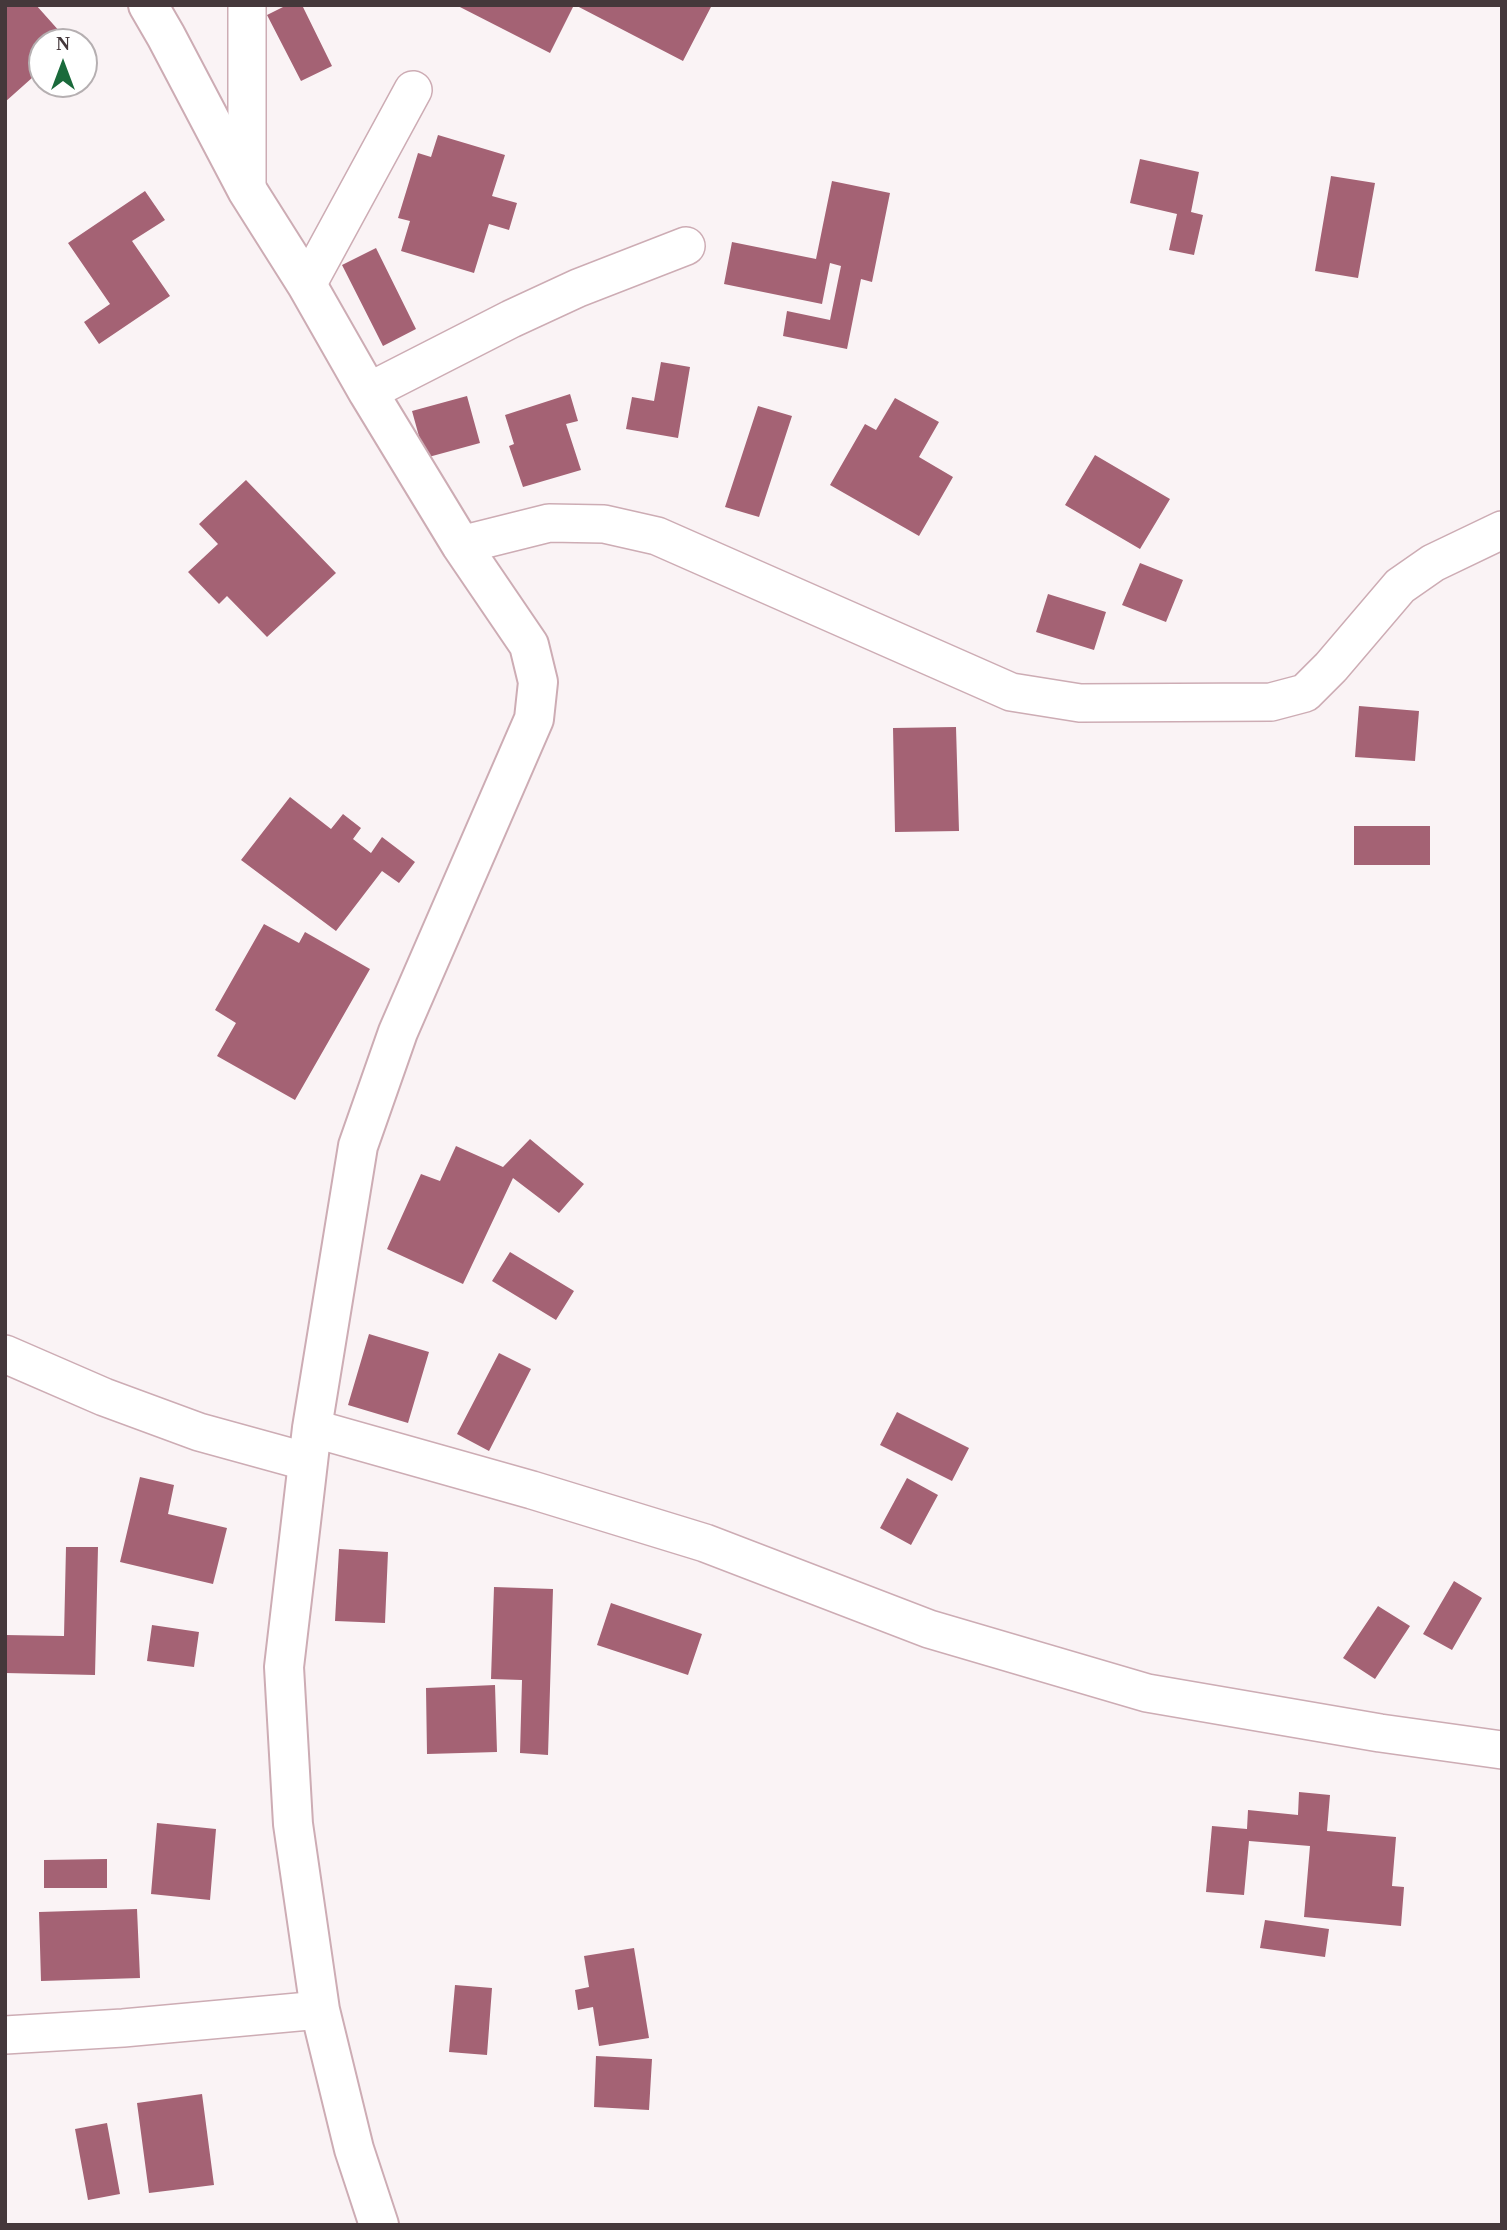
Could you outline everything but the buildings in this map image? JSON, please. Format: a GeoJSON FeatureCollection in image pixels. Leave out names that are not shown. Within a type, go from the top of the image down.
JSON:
{"type":"FeatureCollection","features":[{"type":"Feature","properties":{"kind":"street"},"geometry":{"type":"LineString","coordinates":[[148,5],[247,190],[307,285],[461,545],[529,645],[538,682],[534,719],[398,1032],[358,1146],[310,1445],[284,1667],[293,1824],[320,2010],[354,2149],[379,2225]]}},
{"type":"Feature","properties":{"kind":"street"},"geometry":{"type":"LineString","coordinates":[[247,5],[247,190]]}},
{"type":"Feature","properties":{"kind":"street"},"geometry":{"type":"LineString","coordinates":[[307,285],[413,90]]}},
{"type":"Feature","properties":{"kind":"street"},"geometry":{"type":"LineString","coordinates":[[368,392],[511,318],[578,288],[686,246]]}},
{"type":"Feature","properties":{"kind":"street"},"geometry":{"type":"LineString","coordinates":[[461,545],[549,523],[604,524],[657,536],[1011,692],[1080,703],[1271,702],[1306,693],[1400,586],[1433,563],[1502,530]]}},
{"type":"Feature","properties":{"kind":"street"},"geometry":{"type":"LineString","coordinates":[[5,1354],[104,1397],[199,1432],[310,1445],[532,1490],[705,1543],[929,1629],[1147,1693],[1380,1733],[1502,1750]]}},
{"type":"Feature","properties":{"kind":"street"},"geometry":{"type":"LineString","coordinates":[[5,2035],[123,2028],[320,2010]]}}]}
